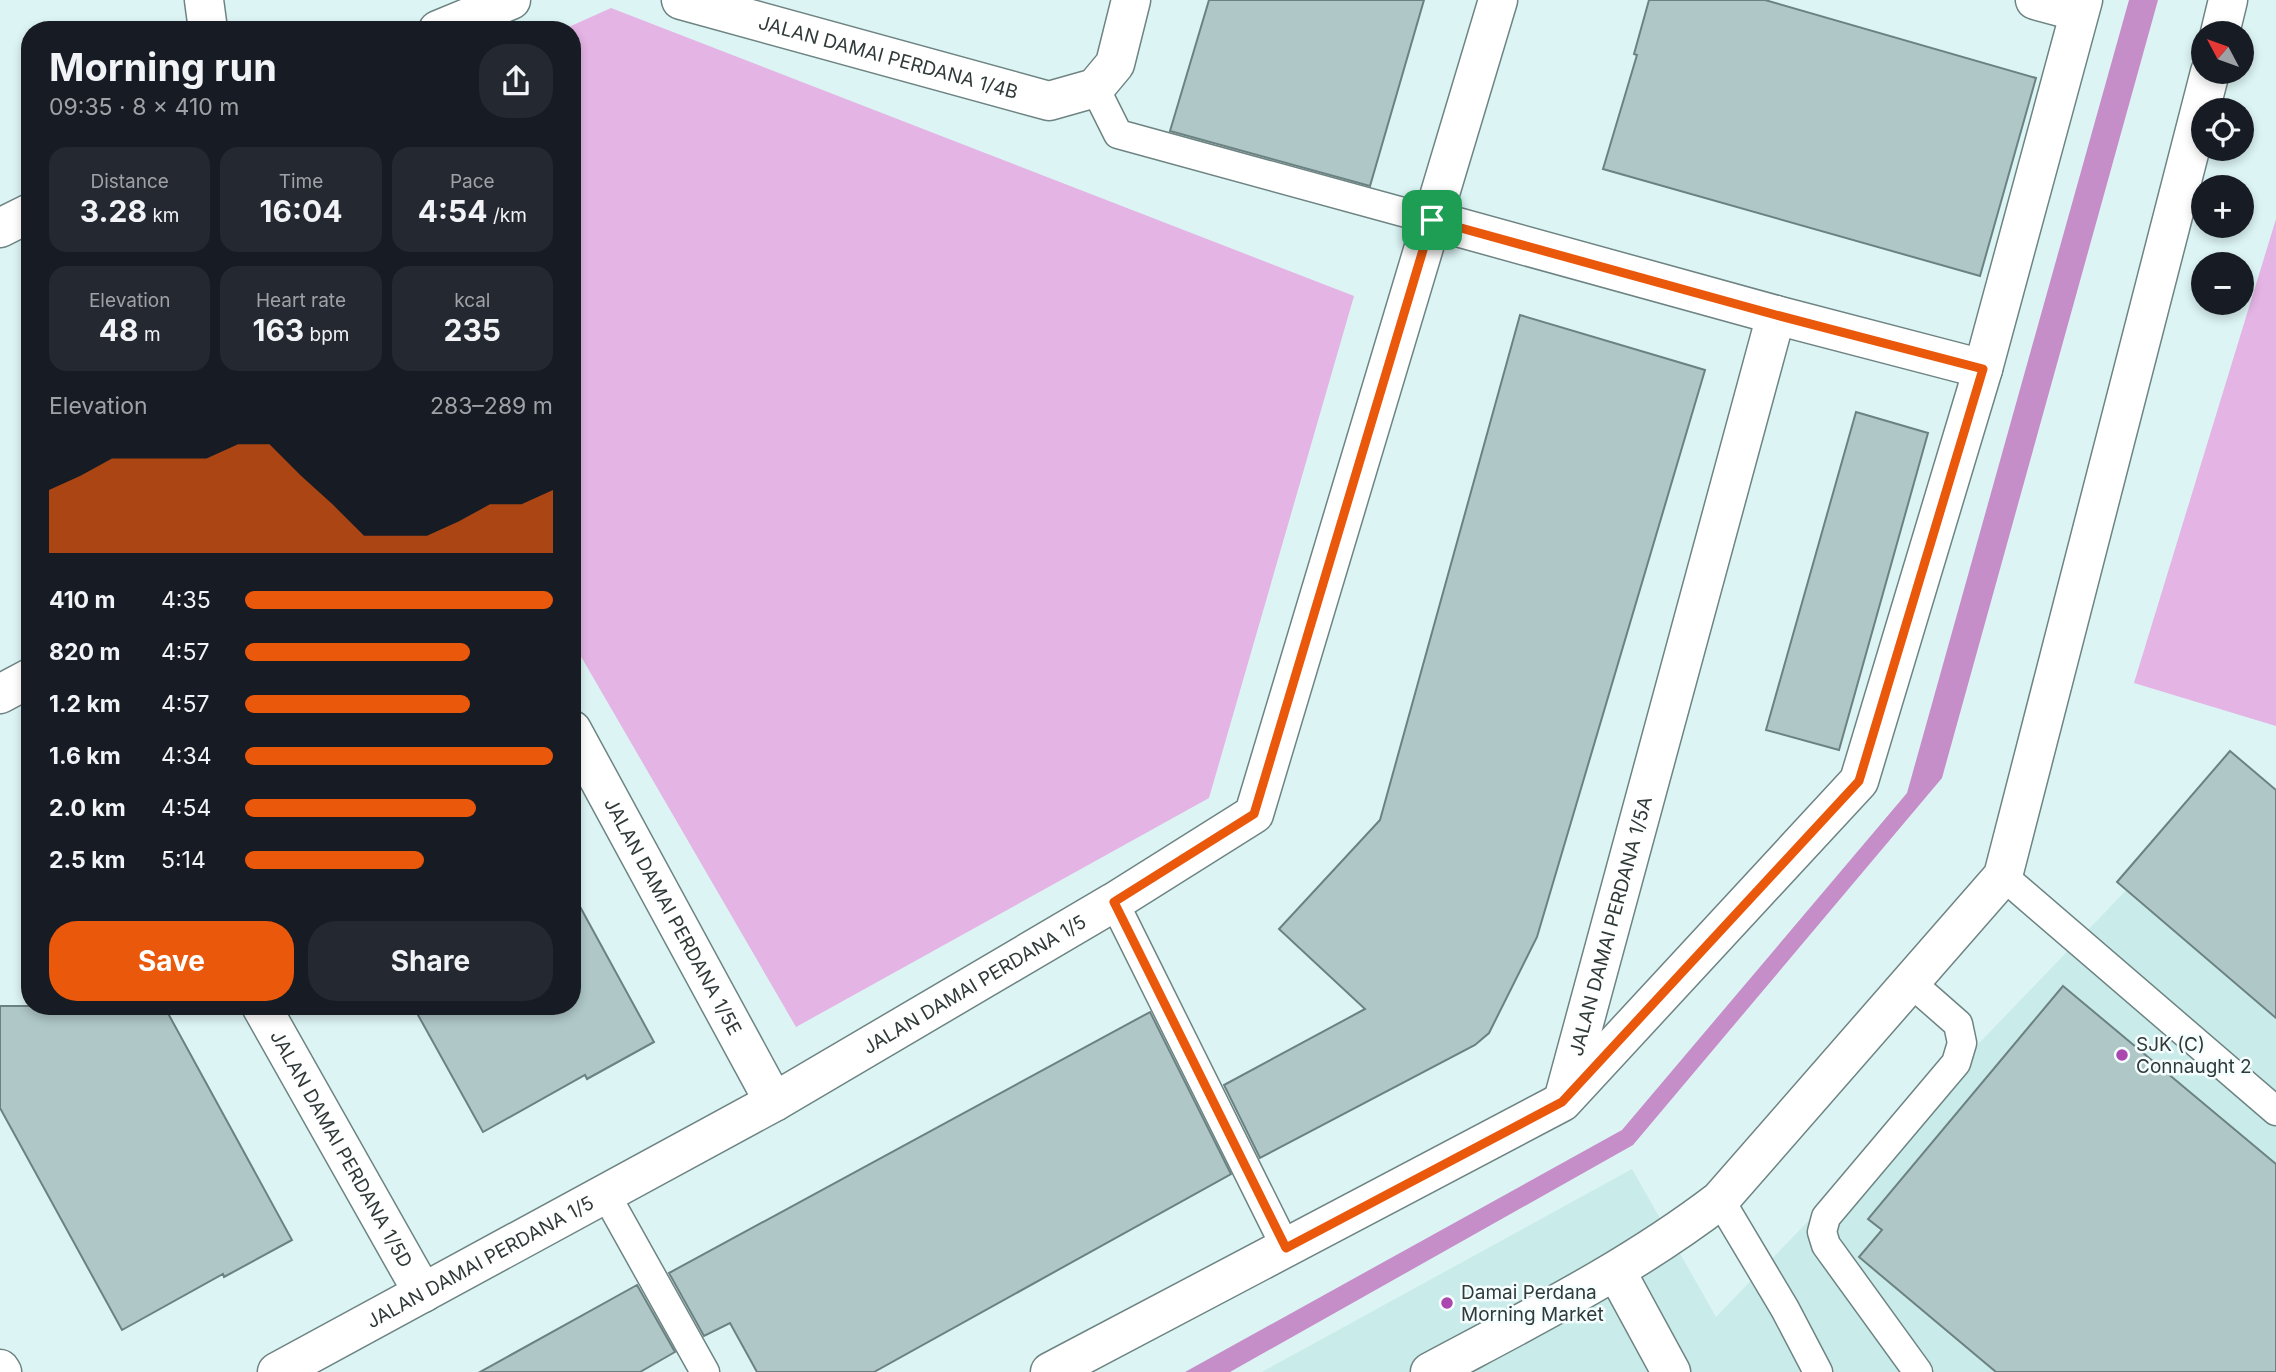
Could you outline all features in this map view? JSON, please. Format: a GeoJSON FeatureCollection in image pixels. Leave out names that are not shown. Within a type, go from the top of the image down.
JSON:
{"type":"FeatureCollection","features":[{"type":"Feature","properties":{"kind":"street"},"geometry":{"type":"LineString","coordinates":[[204,0],[207,21]]}},
{"type":"Feature","properties":{"kind":"street"},"geometry":{"type":"LineString","coordinates":[[460,21],[511,0]]}},
{"type":"Feature","properties":{"kind":"street","name":"JALAN DAMAI PERDANA 1/4B"},"geometry":{"type":"LineString","coordinates":[[681,0],[1049,102],[1095,88]]}},
{"type":"Feature","properties":{"kind":"street"},"geometry":{"type":"LineString","coordinates":[[1095,88],[1115,64],[1132,0]]}},
{"type":"Feature","properties":{"kind":"street","name":"JALAN DAMAI PERDANA 1/5"},"geometry":{"type":"LineString","coordinates":[[277,1372],[774,1102],[1114,902],[1254,814],[1498,0]]}},
{"type":"Feature","properties":{"kind":"street"},"geometry":{"type":"LineString","coordinates":[[1050,1372],[1562,1102],[1859,781],[1983,369],[2081,6],[2035,0]]}},
{"type":"Feature","properties":{"kind":"street"},"geometry":{"type":"LineString","coordinates":[[2223,21],[2228,0]]}},
{"type":"Feature","properties":{"kind":"street"},"geometry":{"type":"LineString","coordinates":[[1430,1372],[1616,1271],[1720,1200],[2003,876],[2207,84]]}},
{"type":"Feature","properties":{"kind":"street"},"geometry":{"type":"LineString","coordinates":[[0,228],[21,218]]}},
{"type":"Feature","properties":{"kind":"street"},"geometry":{"type":"LineString","coordinates":[[1432,220],[1983,369]]}},
{"type":"Feature","properties":{"kind":"street","name":"JALAN DAMAI PERDANA 1/5A"},"geometry":{"type":"LineString","coordinates":[[1562,1102],[1776,315]]}},
{"type":"Feature","properties":{"kind":"street"},"geometry":{"type":"LineString","coordinates":[[0,694],[21,683]]}},
{"type":"Feature","properties":{"kind":"street","name":"JALAN DAMAI PERDANA 1/5E"},"geometry":{"type":"LineString","coordinates":[[581,747],[774,1102]]}},
{"type":"Feature","properties":{"kind":"street","name":"JALAN DAMAI PERDANA 1/5D"},"geometry":{"type":"LineString","coordinates":[[266,1015],[423,1293]]}},
{"type":"Feature","properties":{"kind":"street"},"geometry":{"type":"LineString","coordinates":[[1616,1271],[1671,1372]]}},
{"type":"Feature","properties":{"kind":"lane"},"geometry":{"type":"LineString","coordinates":[[1095,88],[1118,134],[1432,220]]}},
{"type":"Feature","properties":{"kind":"lane"},"geometry":{"type":"LineString","coordinates":[[2003,876],[2276,1111]]}},
{"type":"Feature","properties":{"kind":"lane"},"geometry":{"type":"LineString","coordinates":[[1114,902],[1286,1248]]}},
{"type":"Feature","properties":{"kind":"lane"},"geometry":{"type":"LineString","coordinates":[[1909,981],[1958,1024],[1962,1043],[1956,1063],[1826,1217],[1822,1232],[1826,1245],[1918,1372]]}},
{"type":"Feature","properties":{"kind":"lane"},"geometry":{"type":"LineString","coordinates":[[605,1193],[705,1372]]}},
{"type":"Feature","properties":{"kind":"lane"},"geometry":{"type":"LineString","coordinates":[[1720,1200],[1785,1309],[1818,1372]]}},
{"type":"Feature","properties":{"kind":"shaded area"},"geometry":{"type":"Polygon","coordinates":[[[2129,0],[2158,0],[1942,778],[1633,1145],[1230,1372],[1185,1372],[1622,1130],[1907,793],[2129,0]]]}},
{"type":"Feature","properties":{"kind":"shaded area"},"geometry":{"type":"Polygon","coordinates":[[[611,8],[1354,296],[1209,798],[796,1027],[581,657],[581,21],[611,8]]]}},
{"type":"Feature","properties":{"kind":"shaded area"},"geometry":{"type":"Polygon","coordinates":[[[2276,219],[2276,726],[2134,683],[2247,315],[2254,315],[2254,291],[2276,219]]]}},
{"type":"Feature","properties":{"kind":"shaded area","name":"SJK (C) Connaught 2"},"geometry":{"type":"Polygon","coordinates":[[[2232,780],[2276,792],[2276,1372],[1262,1372],[1632,1169],[1716,1317],[2232,780]]]}},
{"type":"Feature","properties":{"kind":"building"},"geometry":{"type":"Polygon","coordinates":[[[1209,0],[1424,0],[1370,186],[1170,131],[1209,0]]]}},
{"type":"Feature","properties":{"kind":"building"},"geometry":{"type":"Polygon","coordinates":[[[1649,0],[1765,0],[2036,78],[1980,276],[1603,169],[1637,55],[1634,54],[1649,0]]]}},
{"type":"Feature","properties":{"kind":"building"},"geometry":{"type":"Polygon","coordinates":[[[1520,315],[1705,370],[1537,937],[1489,1033],[1475,1045],[1260,1158],[1224,1085],[1365,1009],[1279,929],[1380,820],[1520,315]]]}},
{"type":"Feature","properties":{"kind":"building"},"geometry":{"type":"Polygon","coordinates":[[[1856,412],[1928,433],[1839,750],[1766,730],[1856,412]]]}},
{"type":"Feature","properties":{"kind":"building"},"geometry":{"type":"Polygon","coordinates":[[[2230,751],[2276,790],[2276,1018],[2117,882],[2230,751]]]}},
{"type":"Feature","properties":{"kind":"building"},"geometry":{"type":"Polygon","coordinates":[[[581,908],[654,1042],[587,1079],[585,1075],[483,1132],[418,1015],[581,1015],[581,908]]]}},
{"type":"Feature","properties":{"kind":"building"},"geometry":{"type":"Polygon","coordinates":[[[2063,986],[2276,1164],[2276,1372],[1996,1372],[1859,1257],[1882,1230],[1868,1219],[2063,986]]]}},
{"type":"Feature","properties":{"kind":"building"},"geometry":{"type":"Polygon","coordinates":[[[0,1006],[21,1006],[21,1015],[169,1015],[292,1240],[224,1277],[223,1274],[122,1330],[0,1108],[0,1006]]]}},
{"type":"Feature","properties":{"kind":"building"},"geometry":{"type":"Polygon","coordinates":[[[1150,1012],[1231,1174],[874,1372],[757,1372],[730,1323],[704,1336],[669,1273],[1150,1012]]]}},
{"type":"Feature","properties":{"kind":"building"},"geometry":{"type":"Polygon","coordinates":[[[637,1285],[675,1352],[640,1372],[480,1372],[637,1285]]]}},
{"type":"Feature","properties":{"kind":"place","name":"SJK (C) Connaught 2"},"geometry":{"type":"Point","coordinates":[2122,1055]}},
{"type":"Feature","properties":{"kind":"place","name":"Damai Perdana Morning Market"},"geometry":{"type":"Point","coordinates":[1447,1303]}},
{"type":"Feature","properties":{"kind":"route"},"geometry":{"type":"LineString","coordinates":[[1432,220],[1983,369],[1859,781],[1562,1102],[1286,1248],[1114,902],[1254,814],[1432,220]]}}]}
